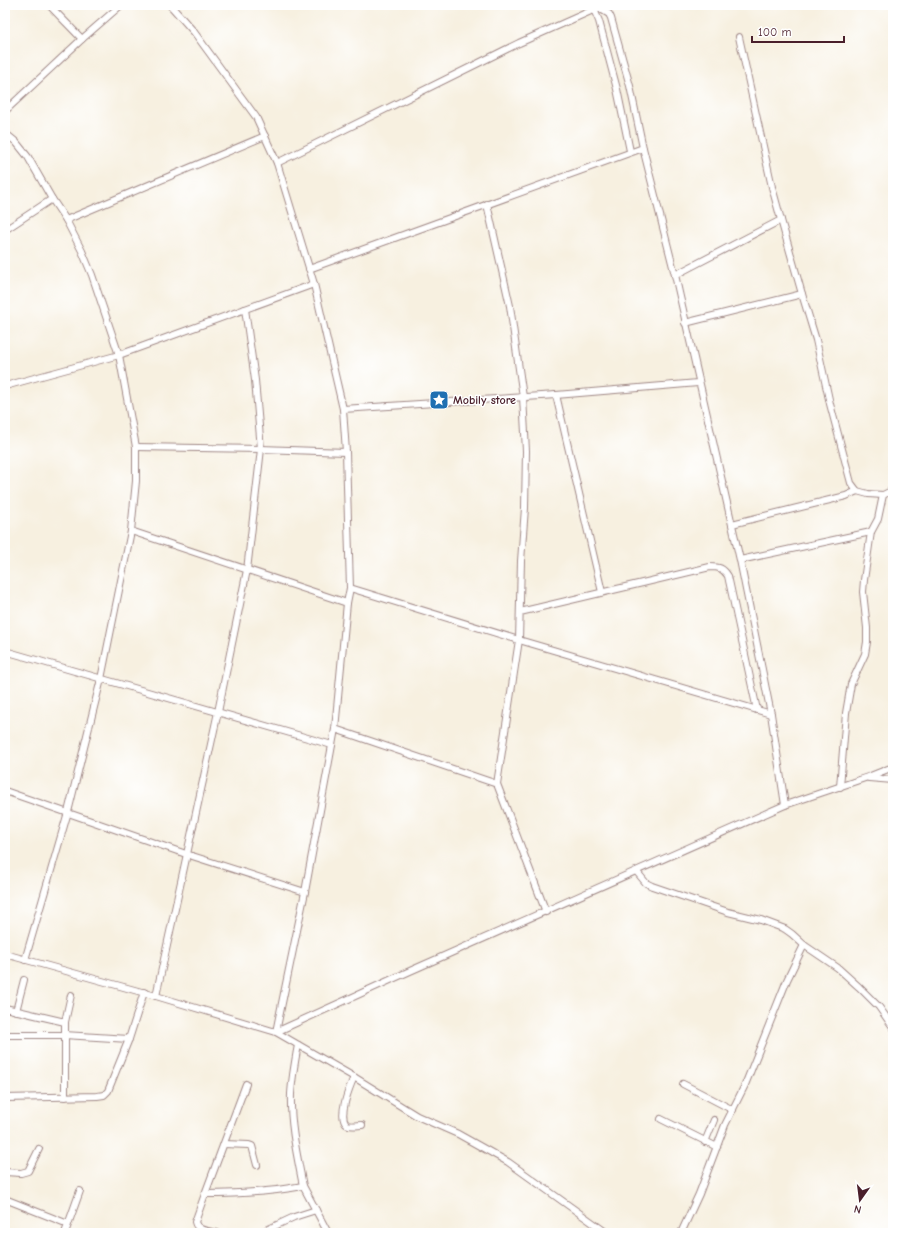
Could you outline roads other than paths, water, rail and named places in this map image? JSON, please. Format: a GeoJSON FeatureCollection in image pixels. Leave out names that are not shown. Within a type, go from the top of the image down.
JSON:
{"type":"FeatureCollection","features":[{"type":"Feature","properties":{"kind":"street"},"geometry":{"type":"LineString","coordinates":[[49,5],[82,39]]}},
{"type":"Feature","properties":{"kind":"street"},"geometry":{"type":"LineString","coordinates":[[5,111],[82,39],[121,5]]}},
{"type":"Feature","properties":{"kind":"street"},"geometry":{"type":"LineString","coordinates":[[170,5],[194,32],[256,117],[277,163],[314,284],[343,409],[346,452],[350,588],[347,603],[335,729],[305,892],[276,1032]]}},
{"type":"Feature","properties":{"kind":"street"},"geometry":{"type":"LineString","coordinates":[[277,163],[519,43],[597,7]]}},
{"type":"Feature","properties":{"kind":"street"},"geometry":{"type":"LineString","coordinates":[[597,7],[609,14],[611,18],[630,86],[643,148],[740,560],[771,714],[785,805]]}},
{"type":"Feature","properties":{"kind":"street"},"geometry":{"type":"LineString","coordinates":[[597,7],[599,21],[618,89],[630,152]]}},
{"type":"Feature","properties":{"kind":"street"},"geometry":{"type":"LineString","coordinates":[[739,37],[772,187],[816,340],[830,404],[851,483],[857,491]]}},
{"type":"Feature","properties":{"kind":"street"},"geometry":{"type":"LineString","coordinates":[[618,89],[630,86]]}},
{"type":"Feature","properties":{"kind":"street"},"geometry":{"type":"LineString","coordinates":[[5,133],[16,142],[28,157],[66,220],[82,251],[92,275],[118,355],[136,447],[136,481],[131,531],[101,679],[68,812],[25,960]]}},
{"type":"Feature","properties":{"kind":"street"},"geometry":{"type":"LineString","coordinates":[[66,220],[265,136]]}},
{"type":"Feature","properties":{"kind":"street"},"geometry":{"type":"LineString","coordinates":[[309,269],[643,148]]}},
{"type":"Feature","properties":{"kind":"street"},"geometry":{"type":"LineString","coordinates":[[5,230],[52,199]]}},
{"type":"Feature","properties":{"kind":"street"},"geometry":{"type":"LineString","coordinates":[[486,204],[510,306],[523,397],[526,451],[526,494],[521,561],[519,640],[497,784],[546,912]]}},
{"type":"Feature","properties":{"kind":"street"},"geometry":{"type":"LineString","coordinates":[[674,275],[781,220]]}},
{"type":"Feature","properties":{"kind":"street"},"geometry":{"type":"LineString","coordinates":[[5,386],[118,355],[314,284]]}},
{"type":"Feature","properties":{"kind":"street"},"geometry":{"type":"LineString","coordinates":[[685,324],[802,294]]}},
{"type":"Feature","properties":{"kind":"street"},"geometry":{"type":"LineString","coordinates":[[156,996],[218,712],[247,570],[261,449],[255,380],[245,309]]}},
{"type":"Feature","properties":{"kind":"street"},"geometry":{"type":"LineString","coordinates":[[343,409],[556,395],[698,383]]}},
{"type":"Feature","properties":{"kind":"street"},"geometry":{"type":"LineString","coordinates":[[556,395],[602,592]]}},
{"type":"Feature","properties":{"kind":"street"},"geometry":{"type":"LineString","coordinates":[[136,447],[346,452]]}},
{"type":"Feature","properties":{"kind":"street"},"geometry":{"type":"LineString","coordinates":[[732,524],[846,496],[857,491],[883,495],[893,490]]}},
{"type":"Feature","properties":{"kind":"street"},"geometry":{"type":"LineString","coordinates":[[840,787],[846,713],[852,684],[865,654],[867,642],[867,628],[862,592],[871,532],[878,519],[883,495]]}},
{"type":"Feature","properties":{"kind":"street"},"geometry":{"type":"LineString","coordinates":[[131,531],[347,603]]}},
{"type":"Feature","properties":{"kind":"street"},"geometry":{"type":"LineString","coordinates":[[740,560],[871,532]]}},
{"type":"Feature","properties":{"kind":"street"},"geometry":{"type":"LineString","coordinates":[[520,612],[710,567],[719,567],[724,570],[728,576],[757,710]]}},
{"type":"Feature","properties":{"kind":"street"},"geometry":{"type":"LineString","coordinates":[[350,588],[519,640],[771,714]]}},
{"type":"Feature","properties":{"kind":"street"},"geometry":{"type":"LineString","coordinates":[[5,651],[332,745]]}},
{"type":"Feature","properties":{"kind":"street"},"geometry":{"type":"LineString","coordinates":[[335,729],[497,784]]}},
{"type":"Feature","properties":{"kind":"street"},"geometry":{"type":"LineString","coordinates":[[276,1032],[785,805],[840,787],[893,767]]}},
{"type":"Feature","properties":{"kind":"street"},"geometry":{"type":"LineString","coordinates":[[868,777],[893,780]]}},
{"type":"Feature","properties":{"kind":"street"},"geometry":{"type":"LineString","coordinates":[[5,791],[186,854],[305,892]]}},
{"type":"Feature","properties":{"kind":"street"},"geometry":{"type":"LineString","coordinates":[[637,872],[646,883],[652,886],[728,912],[762,920],[778,926],[792,934],[804,945],[838,968],[859,987],[879,1007],[893,1027]]}},
{"type":"Feature","properties":{"kind":"street"},"geometry":{"type":"LineString","coordinates":[[681,1233],[699,1194],[725,1125],[745,1085],[787,980],[804,945]]}},
{"type":"Feature","properties":{"kind":"street"},"geometry":{"type":"LineString","coordinates":[[5,954],[144,992],[276,1032],[354,1077],[417,1116],[458,1134],[508,1162],[607,1233]]}},
{"type":"Feature","properties":{"kind":"street"},"geometry":{"type":"LineString","coordinates":[[16,1011],[24,980]]}},
{"type":"Feature","properties":{"kind":"street"},"geometry":{"type":"LineString","coordinates":[[5,1098],[97,1096],[108,1091],[129,1039],[144,992]]}},
{"type":"Feature","properties":{"kind":"street"},"geometry":{"type":"LineString","coordinates":[[64,1097],[65,1022],[72,995]]}},
{"type":"Feature","properties":{"kind":"street"},"geometry":{"type":"LineString","coordinates":[[5,1008],[65,1022]]}},
{"type":"Feature","properties":{"kind":"street"},"geometry":{"type":"LineString","coordinates":[[5,1035],[64,1035],[129,1039]]}},
{"type":"Feature","properties":{"kind":"street"},"geometry":{"type":"LineString","coordinates":[[298,1045],[292,1083],[291,1113],[293,1139],[303,1186],[327,1231]]}},
{"type":"Feature","properties":{"kind":"street"},"geometry":{"type":"LineString","coordinates":[[354,1077],[345,1100],[345,1120],[346,1124],[349,1126],[362,1125]]}},
{"type":"Feature","properties":{"kind":"street"},"geometry":{"type":"LineString","coordinates":[[217,1233],[199,1228],[195,1222],[246,1084]]}},
{"type":"Feature","properties":{"kind":"street"},"geometry":{"type":"LineString","coordinates":[[683,1084],[733,1110]]}},
{"type":"Feature","properties":{"kind":"street"},"geometry":{"type":"LineString","coordinates":[[661,1119],[717,1147]]}},
{"type":"Feature","properties":{"kind":"street"},"geometry":{"type":"LineString","coordinates":[[705,1142],[714,1120]]}},
{"type":"Feature","properties":{"kind":"street"},"geometry":{"type":"LineString","coordinates":[[224,1144],[252,1146],[257,1165]]}},
{"type":"Feature","properties":{"kind":"street"},"geometry":{"type":"LineString","coordinates":[[5,1172],[21,1174],[28,1171],[39,1149]]}},
{"type":"Feature","properties":{"kind":"street"},"geometry":{"type":"LineString","coordinates":[[205,1194],[255,1192],[303,1186]]}},
{"type":"Feature","properties":{"kind":"street"},"geometry":{"type":"LineString","coordinates":[[65,1233],[80,1191]]}},
{"type":"Feature","properties":{"kind":"street"},"geometry":{"type":"LineString","coordinates":[[5,1199],[68,1224]]}},
{"type":"Feature","properties":{"kind":"street"},"geometry":{"type":"LineString","coordinates":[[260,1233],[294,1217],[316,1210]]}},
{"type":"Feature","properties":{"kind":"place","name":"Mobily store"},"geometry":{"type":"Point","coordinates":[439,400]}}]}
